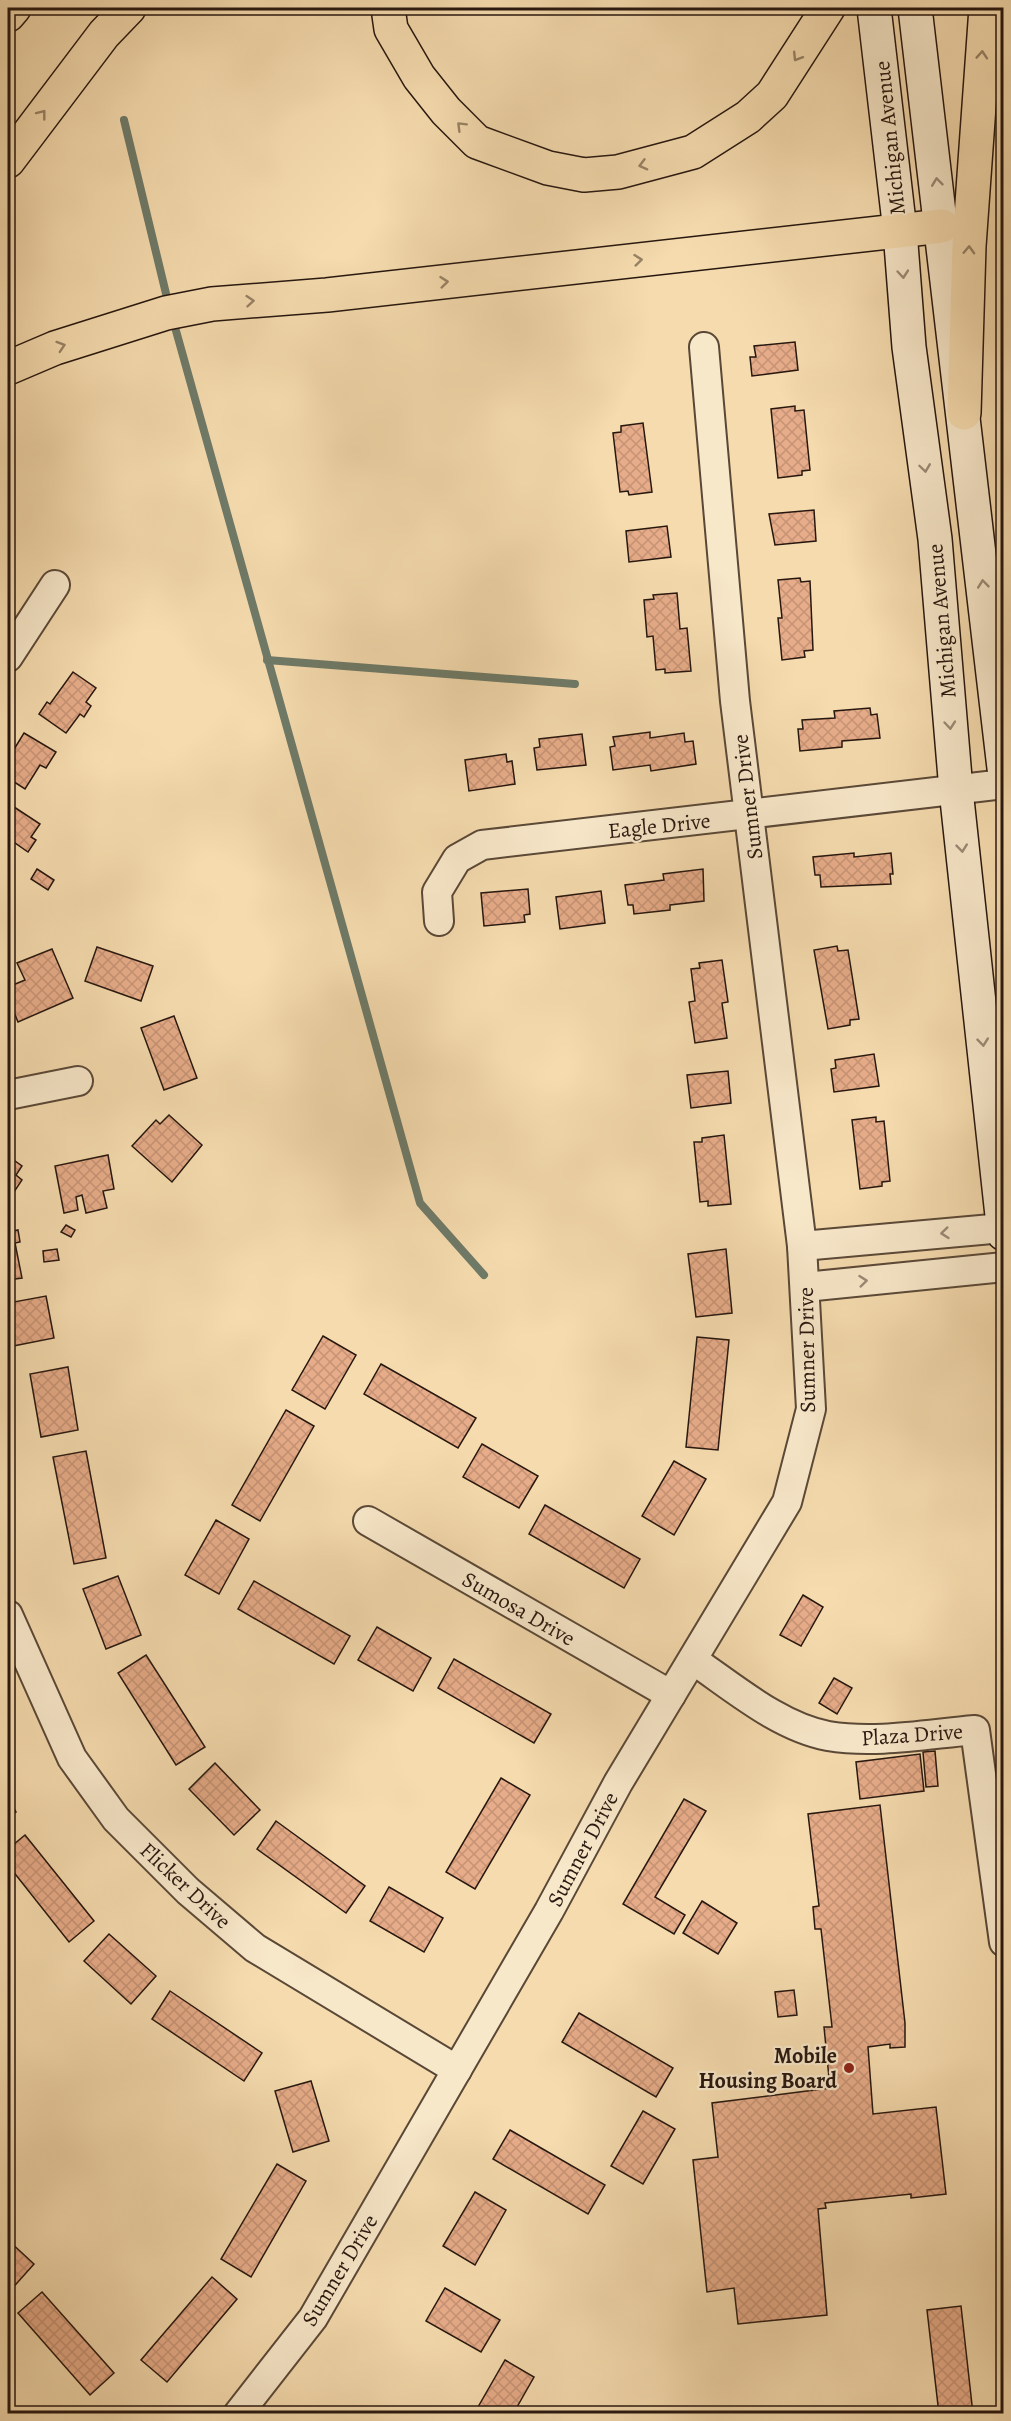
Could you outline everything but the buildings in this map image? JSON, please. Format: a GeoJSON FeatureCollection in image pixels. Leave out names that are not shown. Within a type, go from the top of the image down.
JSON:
{"type":"FeatureCollection","features":[{"type":"Feature","properties":{"kind":"highway"},"geometry":{"type":"LineString","coordinates":[[8,15],[14,8]]}},
{"type":"Feature","properties":{"kind":"highway"},"geometry":{"type":"LineString","coordinates":[[8,161],[104,34],[129,8]]}},
{"type":"Feature","properties":{"kind":"highway"},"geometry":{"type":"LineString","coordinates":[[388,8],[391,29],[419,77],[446,111],[477,142],[548,168],[584,175],[618,172],[693,152],[748,117],[772,95],[828,8]]}},
{"type":"Feature","properties":{"kind":"highway"},"geometry":{"type":"LineString","coordinates":[[964,413],[969,246],[986,8]]}},
{"type":"Feature","properties":{"kind":"highway"},"geometry":{"type":"LineString","coordinates":[[8,368],[55,348],[166,313],[212,304],[327,295],[942,226]]}},
{"type":"Feature","properties":{"kind":"main road","name":"Michigan Avenue"},"geometry":{"type":"LineString","coordinates":[[874,8],[900,231],[909,347],[935,539],[956,790],[1004,1234]]}},
{"type":"Feature","properties":{"kind":"main road","name":"Michigan Avenue"},"geometry":{"type":"LineString","coordinates":[[915,8],[1004,768]]}},
{"type":"Feature","properties":{"kind":"street","name":"Sumner Drive"},"geometry":{"type":"LineString","coordinates":[[238,2414],[313,2318],[549,1911],[618,1783],[787,1502],[811,1409],[802,1246],[735,701],[704,347]]}},
{"type":"Feature","properties":{"kind":"street"},"geometry":{"type":"LineString","coordinates":[[8,657],[55,585]]}},
{"type":"Feature","properties":{"kind":"street","name":"Eagle Drive"},"geometry":{"type":"LineString","coordinates":[[439,921],[437,892],[457,859],[482,844],[1004,784]]}},
{"type":"Feature","properties":{"kind":"street"},"geometry":{"type":"LineString","coordinates":[[8,1095],[78,1081]]}},
{"type":"Feature","properties":{"kind":"street"},"geometry":{"type":"LineString","coordinates":[[802,1246],[1003,1228]]}},
{"type":"Feature","properties":{"kind":"street"},"geometry":{"type":"LineString","coordinates":[[805,1287],[1004,1267]]}},
{"type":"Feature","properties":{"kind":"street","name":"Sumosa Drive"},"geometry":{"type":"LineString","coordinates":[[368,1521],[671,1695]]}},
{"type":"Feature","properties":{"kind":"street","name":"Flicker Drive"},"geometry":{"type":"LineString","coordinates":[[8,1615],[72,1758],[116,1819],[188,1891],[255,1948],[457,2070]]}},
{"type":"Feature","properties":{"kind":"street","name":"Plaza Drive"},"geometry":{"type":"LineString","coordinates":[[693,1660],[782,1719],[826,1736],[864,1739],[975,1730],[1004,1942]]}},
{"type":"Feature","properties":{"kind":"waterway"},"geometry":{"type":"LineString","coordinates":[[124,120],[169,306]]}},
{"type":"Feature","properties":{"kind":"waterway"},"geometry":{"type":"LineString","coordinates":[[173,320],[420,1203],[484,1275]]}},
{"type":"Feature","properties":{"kind":"waterway"},"geometry":{"type":"LineString","coordinates":[[267,660],[575,684]]}},
{"type":"Feature","properties":{"kind":"place","name":"Mobile Housing Board"},"geometry":{"type":"Point","coordinates":[849,2068]}}]}
